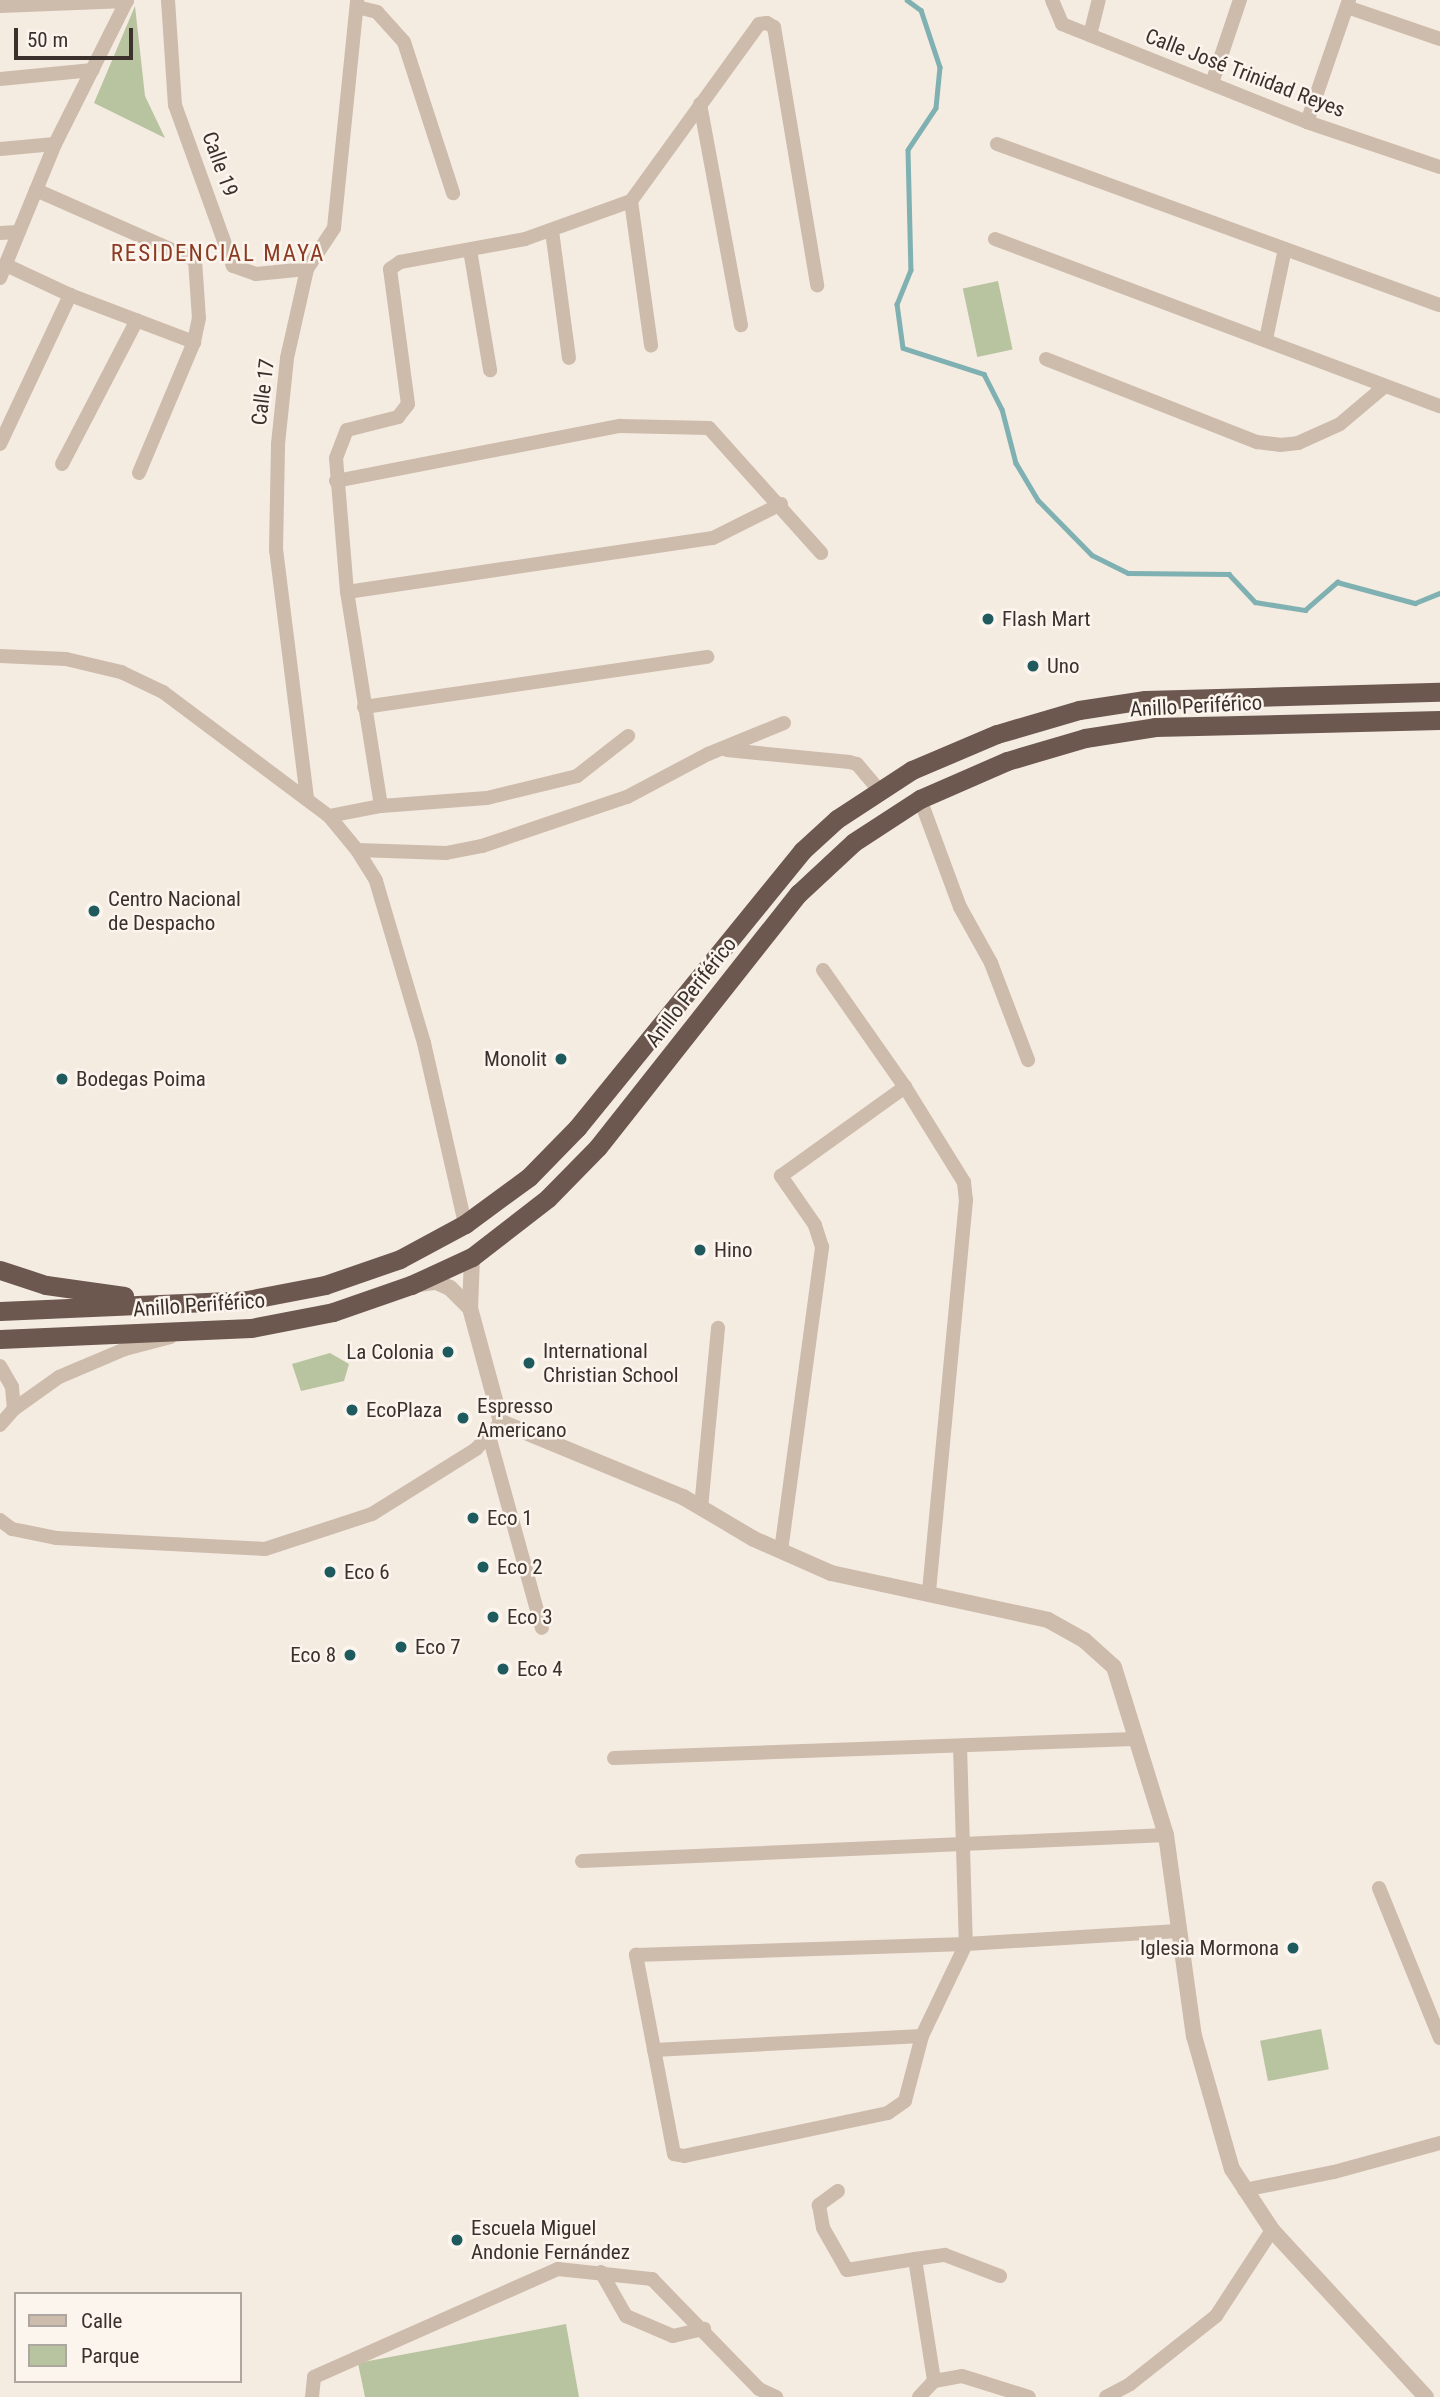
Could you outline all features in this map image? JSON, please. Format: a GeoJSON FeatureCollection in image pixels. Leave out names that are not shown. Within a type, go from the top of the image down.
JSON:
{"type":"FeatureCollection","features":[{"type":"Feature","properties":{"kind":"highway","name":"Anillo Periférico"},"geometry":{"type":"LineString","coordinates":[[0,1311],[247,1300],[325,1284],[400,1259],[465,1224],[529,1177],[577,1128],[802,851],[837,819],[912,770],[997,734],[1079,710],[1145,700],[1440,692]]}},
{"type":"Feature","properties":{"kind":"highway","name":"Anillo Periférico"},"geometry":{"type":"LineString","coordinates":[[0,1339],[251,1328],[333,1312],[411,1284],[472,1257],[548,1198],[598,1147],[798,894],[854,842],[920,799],[1007,761],[1085,738],[1131,731],[1440,720]]}},
{"type":"Feature","properties":{"kind":"highway"},"geometry":{"type":"LineString","coordinates":[[0,1270],[46,1285],[173,1303]]}},
{"type":"Feature","properties":{"kind":"street","name":"Calle 19"},"geometry":{"type":"LineString","coordinates":[[168,0],[175,105],[233,266],[256,274],[307,270]]}},
{"type":"Feature","properties":{"kind":"street","name":"Calle José Trinidad Reyes"},"geometry":{"type":"LineString","coordinates":[[1052,0],[1062,24],[1307,122],[1440,167]]}},
{"type":"Feature","properties":{"kind":"street"},"geometry":{"type":"LineString","coordinates":[[1090,35],[1099,0]]}},
{"type":"Feature","properties":{"kind":"street"},"geometry":{"type":"LineString","coordinates":[[1212,83],[1240,0]]}},
{"type":"Feature","properties":{"kind":"street"},"geometry":{"type":"LineString","coordinates":[[0,6],[127,1],[55,144],[3,271],[194,342]]}},
{"type":"Feature","properties":{"kind":"street"},"geometry":{"type":"LineString","coordinates":[[1307,122],[1348,3],[1440,39]]}},
{"type":"Feature","properties":{"kind":"street","name":"Calle 17"},"geometry":{"type":"LineString","coordinates":[[307,798],[276,550],[278,444],[287,358],[307,270],[334,228],[357,4]]}},
{"type":"Feature","properties":{"kind":"street"},"geometry":{"type":"LineString","coordinates":[[357,4],[377,12],[404,42],[453,193]]}},
{"type":"Feature","properties":{"kind":"street"},"geometry":{"type":"LineString","coordinates":[[381,806],[347,592],[337,481],[337,447],[346,430],[398,417],[408,404],[390,270],[400,262],[470,250],[552,231],[631,201],[759,24],[774,27],[817,285]]}},
{"type":"Feature","properties":{"kind":"street"},"geometry":{"type":"LineString","coordinates":[[0,79],[93,70]]}},
{"type":"Feature","properties":{"kind":"street"},"geometry":{"type":"LineString","coordinates":[[699,104],[741,325]]}},
{"type":"Feature","properties":{"kind":"street"},"geometry":{"type":"LineString","coordinates":[[0,149],[55,144]]}},
{"type":"Feature","properties":{"kind":"street"},"geometry":{"type":"LineString","coordinates":[[997,144],[1440,305]]}},
{"type":"Feature","properties":{"kind":"street"},"geometry":{"type":"LineString","coordinates":[[36,190],[195,260],[199,318],[194,342],[139,473]]}},
{"type":"Feature","properties":{"kind":"street"},"geometry":{"type":"LineString","coordinates":[[631,201],[651,346]]}},
{"type":"Feature","properties":{"kind":"street"},"geometry":{"type":"LineString","coordinates":[[552,231],[569,358]]}},
{"type":"Feature","properties":{"kind":"street"},"geometry":{"type":"LineString","coordinates":[[0,233],[18,232]]}},
{"type":"Feature","properties":{"kind":"street"},"geometry":{"type":"LineString","coordinates":[[995,239],[1440,406]]}},
{"type":"Feature","properties":{"kind":"street"},"geometry":{"type":"LineString","coordinates":[[1266,339],[1285,248]]}},
{"type":"Feature","properties":{"kind":"street"},"geometry":{"type":"LineString","coordinates":[[470,250],[490,370]]}},
{"type":"Feature","properties":{"kind":"street"},"geometry":{"type":"LineString","coordinates":[[0,444],[69,295]]}},
{"type":"Feature","properties":{"kind":"street"},"geometry":{"type":"LineString","coordinates":[[62,464],[137,320]]}},
{"type":"Feature","properties":{"kind":"street"},"geometry":{"type":"LineString","coordinates":[[1046,359],[1257,442],[1280,445],[1298,443],[1340,424],[1385,386]]}},
{"type":"Feature","properties":{"kind":"street"},"geometry":{"type":"LineString","coordinates":[[337,481],[620,426],[709,428],[781,504],[821,553]]}},
{"type":"Feature","properties":{"kind":"street"},"geometry":{"type":"LineString","coordinates":[[347,592],[713,538],[781,504]]}},
{"type":"Feature","properties":{"kind":"street"},"geometry":{"type":"LineString","coordinates":[[0,656],[66,659],[121,672],[163,692],[307,798],[329,816],[357,849],[376,881],[424,1043],[465,1224]]}},
{"type":"Feature","properties":{"kind":"street"},"geometry":{"type":"LineString","coordinates":[[365,708],[707,657]]}},
{"type":"Feature","properties":{"kind":"street"},"geometry":{"type":"LineString","coordinates":[[357,849],[465,851],[627,797],[784,723]]}},
{"type":"Feature","properties":{"kind":"street"},"geometry":{"type":"LineString","coordinates":[[329,816],[381,806],[487,798],[577,776],[628,736]]}},
{"type":"Feature","properties":{"kind":"street"},"geometry":{"type":"LineString","coordinates":[[723,750],[857,764],[880,791]]}},
{"type":"Feature","properties":{"kind":"street"},"geometry":{"type":"LineString","coordinates":[[920,799],[960,907],[991,963],[1028,1060]]}},
{"type":"Feature","properties":{"kind":"street"},"geometry":{"type":"LineString","coordinates":[[824,970],[957,1166],[966,1200],[929,1591]]}},
{"type":"Feature","properties":{"kind":"street"},"geometry":{"type":"LineString","coordinates":[[782,1551],[821,1247],[815,1225],[781,1176],[905,1087]]}},
{"type":"Feature","properties":{"kind":"street"},"geometry":{"type":"LineString","coordinates":[[472,1257],[470,1308],[501,1422]]}},
{"type":"Feature","properties":{"kind":"street"},"geometry":{"type":"LineString","coordinates":[[411,1284],[436,1282],[470,1308]]}},
{"type":"Feature","properties":{"kind":"street"},"geometry":{"type":"LineString","coordinates":[[701,1508],[718,1328]]}},
{"type":"Feature","properties":{"kind":"street"},"geometry":{"type":"LineString","coordinates":[[0,1425],[14,1409],[81,1368],[125,1349],[196,1330]]}},
{"type":"Feature","properties":{"kind":"street"},"geometry":{"type":"LineString","coordinates":[[0,1366],[12,1387],[14,1409]]}},
{"type":"Feature","properties":{"kind":"street"},"geometry":{"type":"LineString","coordinates":[[0,1521],[12,1529],[57,1538],[265,1549],[372,1514],[463,1458],[501,1422]]}},
{"type":"Feature","properties":{"kind":"street"},"geometry":{"type":"LineString","coordinates":[[501,1422],[701,1508],[782,1551],[831,1573],[874,1585],[929,1591],[1048,1620],[1084,1640],[1114,1667],[1126,1700],[1134,1739],[1166,1835],[1194,2036],[1217,2128],[1244,2190],[1272,2230],[1426,2397]]}},
{"type":"Feature","properties":{"kind":"street"},"geometry":{"type":"LineString","coordinates":[[489,1436],[542,1628]]}},
{"type":"Feature","properties":{"kind":"street"},"geometry":{"type":"LineString","coordinates":[[614,1758],[1134,1739]]}},
{"type":"Feature","properties":{"kind":"street"},"geometry":{"type":"LineString","coordinates":[[960,1746],[966,1944],[922,2036],[905,2101],[888,2113],[684,2156],[674,2154],[636,1955],[966,1944],[1178,1931]]}},
{"type":"Feature","properties":{"kind":"street"},"geometry":{"type":"LineString","coordinates":[[582,1861],[1166,1835]]}},
{"type":"Feature","properties":{"kind":"street"},"geometry":{"type":"LineString","coordinates":[[1379,1888],[1440,2038]]}},
{"type":"Feature","properties":{"kind":"street"},"geometry":{"type":"LineString","coordinates":[[654,2050],[922,2036]]}},
{"type":"Feature","properties":{"kind":"street"},"geometry":{"type":"LineString","coordinates":[[1244,2190],[1334,2172],[1440,2143]]}},
{"type":"Feature","properties":{"kind":"street"},"geometry":{"type":"LineString","coordinates":[[838,2191],[819,2204],[823,2228],[847,2270],[945,2255],[1000,2276]]}},
{"type":"Feature","properties":{"kind":"street"},"geometry":{"type":"LineString","coordinates":[[1106,2397],[1130,2384],[1216,2316],[1272,2230]]}},
{"type":"Feature","properties":{"kind":"street"},"geometry":{"type":"LineString","coordinates":[[915,2259],[934,2381]]}},
{"type":"Feature","properties":{"kind":"street"},"geometry":{"type":"LineString","coordinates":[[312,2397],[314,2377],[558,2269],[652,2279],[704,2329],[759,2389],[776,2397]]}},
{"type":"Feature","properties":{"kind":"street"},"geometry":{"type":"LineString","coordinates":[[601,2272],[626,2316],[673,2336],[704,2329]]}},
{"type":"Feature","properties":{"kind":"street"},"geometry":{"type":"LineString","coordinates":[[919,2397],[934,2381],[962,2376],[1029,2397]]}},
{"type":"Feature","properties":{"kind":"green space"},"geometry":{"type":"Polygon","coordinates":[[[135,6],[145,96],[165,138],[94,103],[135,6]]]}},
{"type":"Feature","properties":{"kind":"green space"},"geometry":{"type":"Polygon","coordinates":[[[998,281],[1013,349],[977,357],[963,288],[998,281]]]}},
{"type":"Feature","properties":{"kind":"green space"},"geometry":{"type":"Polygon","coordinates":[[[330,1353],[349,1364],[344,1381],[301,1391],[292,1364],[330,1353]]]}},
{"type":"Feature","properties":{"kind":"green space"},"geometry":{"type":"Polygon","coordinates":[[[1321,2029],[1329,2069],[1268,2081],[1260,2041],[1321,2029]]]}},
{"type":"Feature","properties":{"kind":"green space"},"geometry":{"type":"Polygon","coordinates":[[[566,2324],[579,2397],[365,2397],[358,2363],[566,2324]]]}},
{"type":"Feature","properties":{"kind":"waterway"},"geometry":{"type":"LineString","coordinates":[[907,0],[921,10],[940,67],[936,108],[908,150],[911,270],[897,304],[903,348],[984,374],[1002,409],[1016,463],[1038,500],[1092,555],[1128,573],[1229,574],[1255,602],[1305,610],[1337,582],[1415,603],[1440,593]]}},
{"type":"Feature","properties":{"kind":"place","name":"Flash Mart"},"geometry":{"type":"Point","coordinates":[988,619]}},
{"type":"Feature","properties":{"kind":"place","name":"Uno"},"geometry":{"type":"Point","coordinates":[1033,666]}},
{"type":"Feature","properties":{"kind":"place","name":"Centro Nacional de Despacho"},"geometry":{"type":"Point","coordinates":[94,911]}},
{"type":"Feature","properties":{"kind":"place","name":"Monolit"},"geometry":{"type":"Point","coordinates":[561,1059]}},
{"type":"Feature","properties":{"kind":"place","name":"Bodegas Poima"},"geometry":{"type":"Point","coordinates":[62,1079]}},
{"type":"Feature","properties":{"kind":"place","name":"Hino"},"geometry":{"type":"Point","coordinates":[700,1250]}},
{"type":"Feature","properties":{"kind":"place","name":"La Colonia"},"geometry":{"type":"Point","coordinates":[448,1352]}},
{"type":"Feature","properties":{"kind":"place","name":"International Christian School"},"geometry":{"type":"Point","coordinates":[529,1363]}},
{"type":"Feature","properties":{"kind":"place","name":"EcoPlaza"},"geometry":{"type":"Point","coordinates":[352,1410]}},
{"type":"Feature","properties":{"kind":"place","name":"Espresso Americano"},"geometry":{"type":"Point","coordinates":[463,1418]}},
{"type":"Feature","properties":{"kind":"place","name":"Eco 1"},"geometry":{"type":"Point","coordinates":[473,1518]}},
{"type":"Feature","properties":{"kind":"place","name":"Eco 2"},"geometry":{"type":"Point","coordinates":[483,1567]}},
{"type":"Feature","properties":{"kind":"place","name":"Eco 6"},"geometry":{"type":"Point","coordinates":[330,1572]}},
{"type":"Feature","properties":{"kind":"place","name":"Eco 3"},"geometry":{"type":"Point","coordinates":[493,1617]}},
{"type":"Feature","properties":{"kind":"place","name":"Eco 7"},"geometry":{"type":"Point","coordinates":[401,1647]}},
{"type":"Feature","properties":{"kind":"place","name":"Eco 8"},"geometry":{"type":"Point","coordinates":[350,1655]}},
{"type":"Feature","properties":{"kind":"place","name":"Eco 4"},"geometry":{"type":"Point","coordinates":[503,1669]}},
{"type":"Feature","properties":{"kind":"place","name":"Iglesia Mormona"},"geometry":{"type":"Point","coordinates":[1293,1948]}},
{"type":"Feature","properties":{"kind":"place","name":"Escuela Miguel Andonie Fernández"},"geometry":{"type":"Point","coordinates":[457,2240]}},
{"type":"Feature","properties":{"kind":"district","name":"RESIDENCIAL MAYA"},"geometry":{"type":"Point","coordinates":[218,254]}}]}
